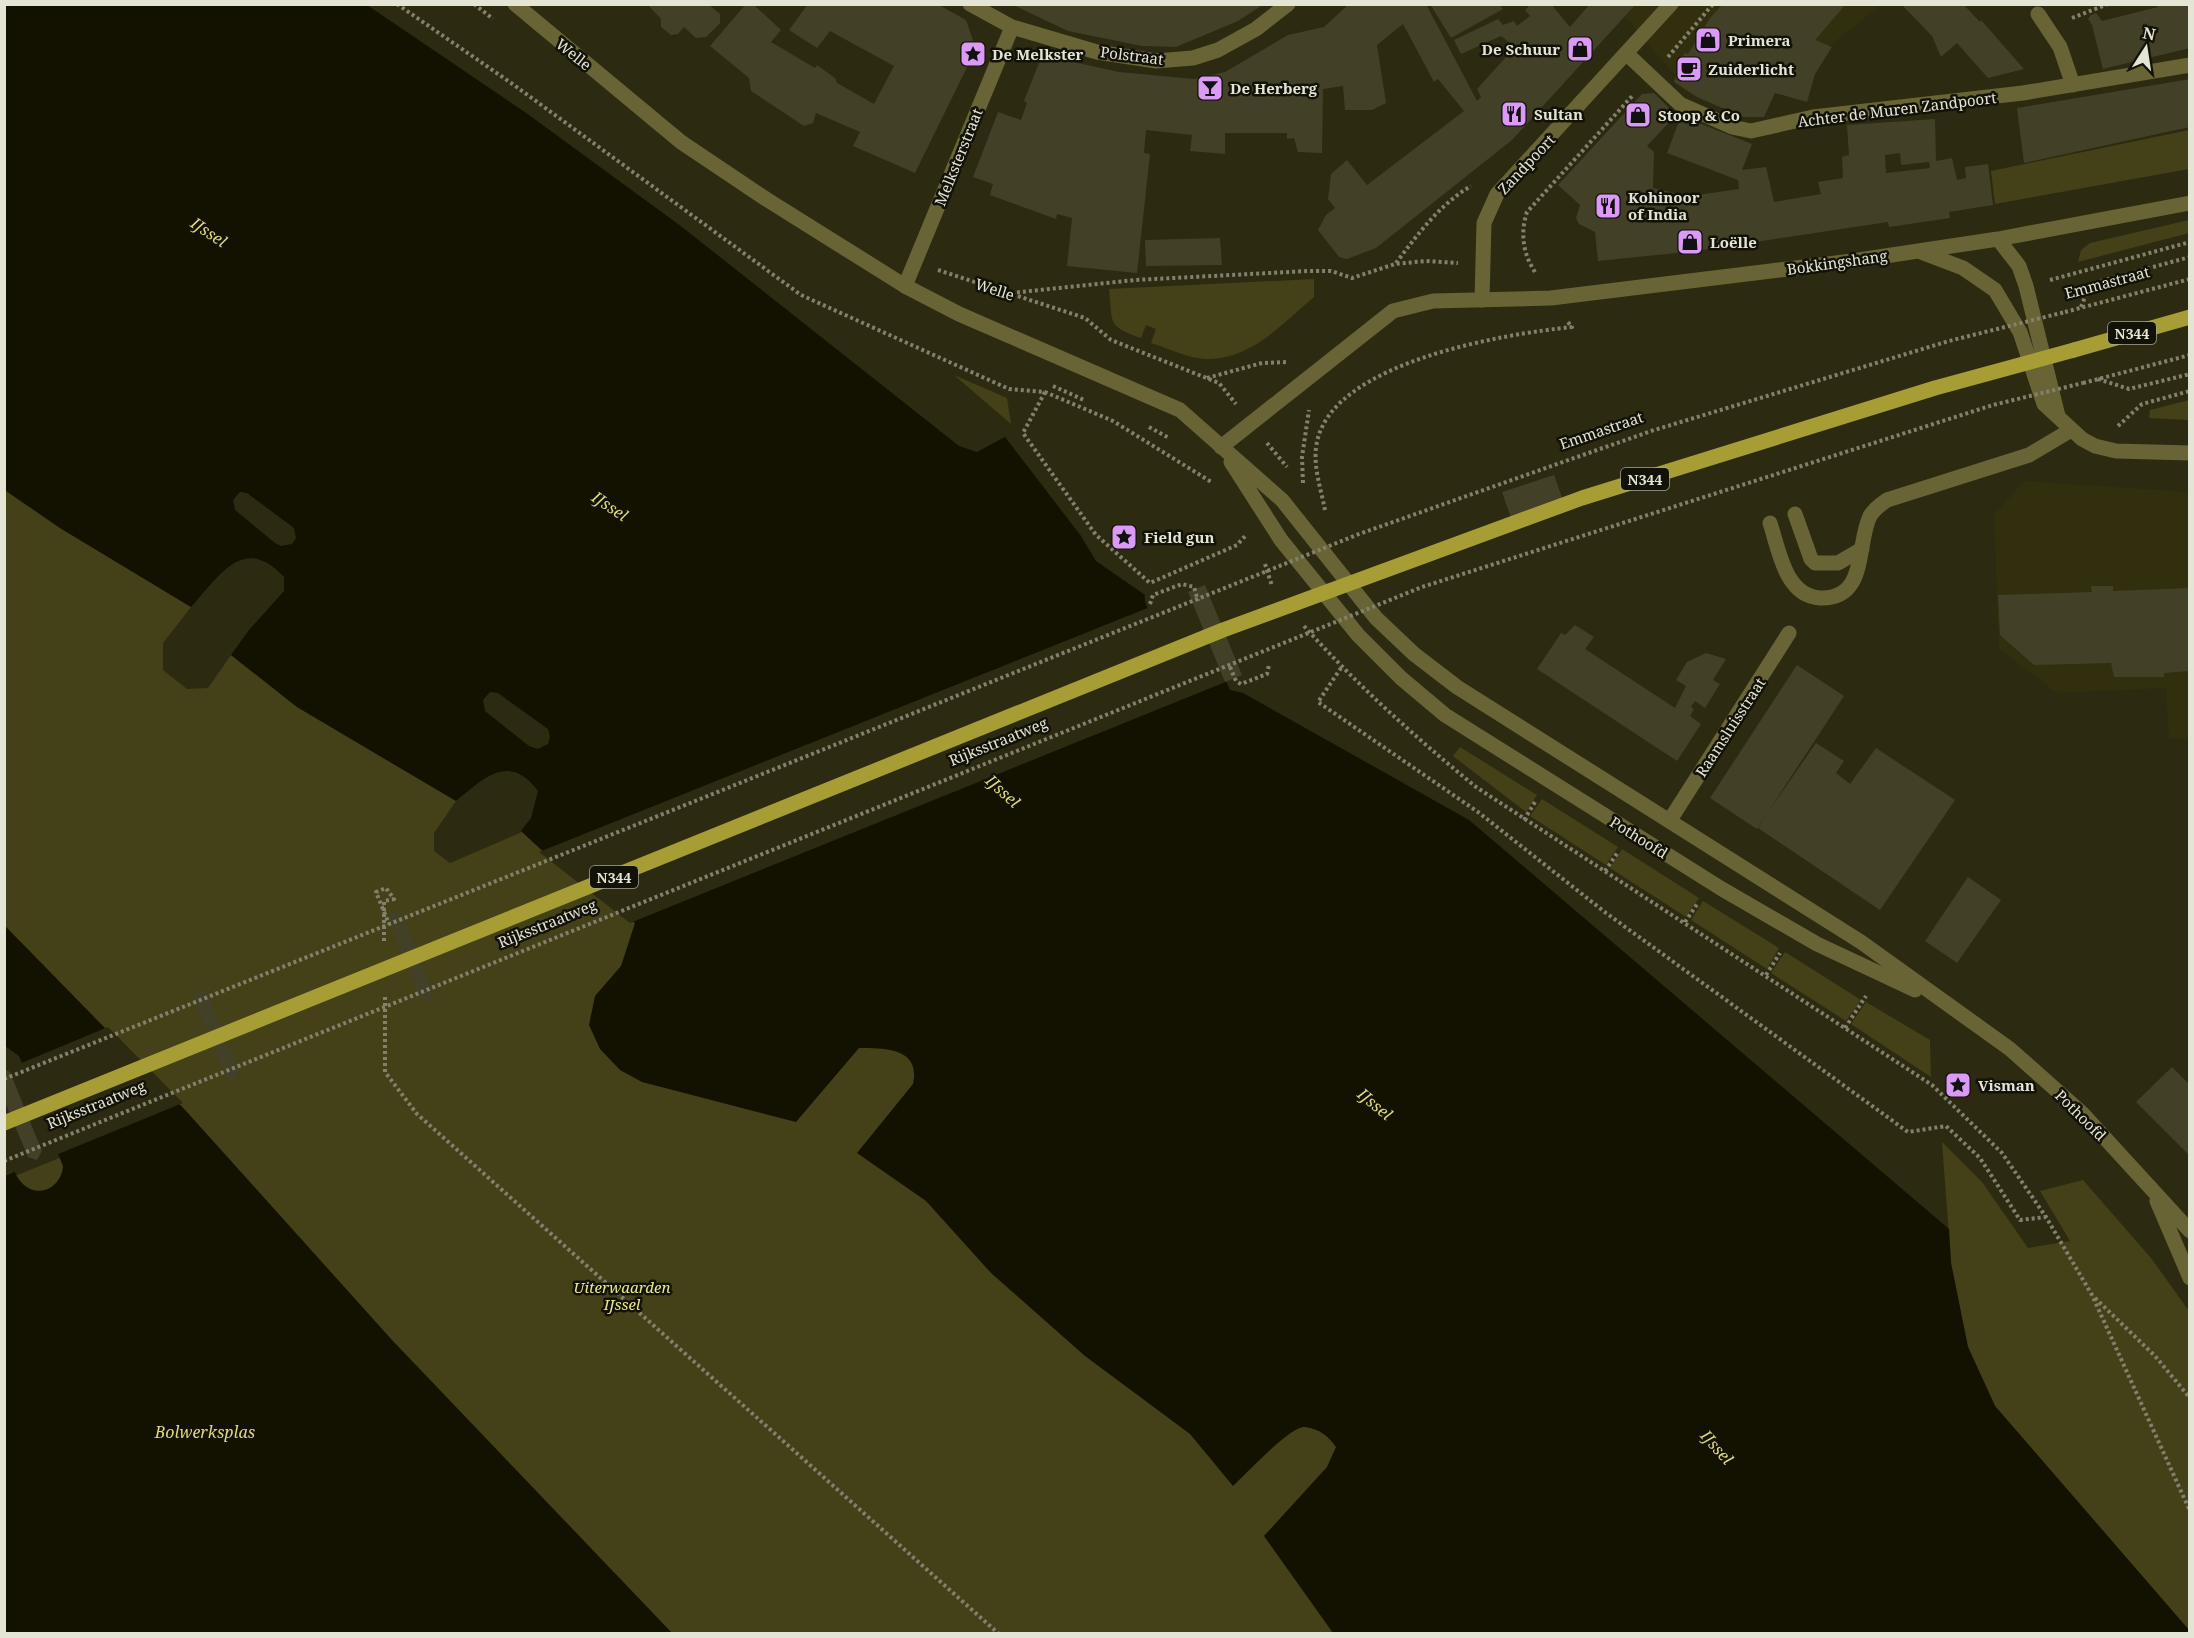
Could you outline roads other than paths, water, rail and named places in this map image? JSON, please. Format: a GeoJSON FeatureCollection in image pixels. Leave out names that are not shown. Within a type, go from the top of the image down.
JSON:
{"type":"FeatureCollection","features":[{"type":"Feature","properties":{"kind":"main road","name":"Rijksstraatweg"},"geometry":{"type":"LineString","coordinates":[[4,1123],[1223,630],[1582,498],[1935,388],[2190,317]]}},
{"type":"Feature","properties":{"kind":"street","name":"Welle"},"geometry":{"type":"LineString","coordinates":[[514,4],[681,142],[766,199],[905,286],[959,314],[1180,410],[1282,500],[1376,618]]}},
{"type":"Feature","properties":{"kind":"street","name":"Polstraat"},"geometry":{"type":"LineString","coordinates":[[970,4],[1012,27],[1097,52],[1156,61],[1193,58],[1218,50],[1256,28],[1288,4]]}},
{"type":"Feature","properties":{"kind":"street","name":"Zandpoort"},"geometry":{"type":"LineString","coordinates":[[1482,300],[1484,223],[1497,194],[1671,4]]}},
{"type":"Feature","properties":{"kind":"street"},"geometry":{"type":"LineString","coordinates":[[2038,14],[2060,47],[2073,85]]}},
{"type":"Feature","properties":{"kind":"street","name":"Melksterstraat"},"geometry":{"type":"LineString","coordinates":[[905,286],[1012,27]]}},
{"type":"Feature","properties":{"kind":"street","name":"Achter de Muren Zandpoort"},"geometry":{"type":"LineString","coordinates":[[1627,54],[1680,104],[1732,127],[1751,131],[1813,117],[2073,85],[2190,65]]}},
{"type":"Feature","properties":{"kind":"street","name":"Bokkingshang"},"geometry":{"type":"LineString","coordinates":[[1482,300],[1551,298],[1918,251],[1998,239],[2190,203]]}},
{"type":"Feature","properties":{"kind":"street"},"geometry":{"type":"LineString","coordinates":[[1998,239],[2019,266],[2026,286],[2058,417]]}},
{"type":"Feature","properties":{"kind":"street"},"geometry":{"type":"LineString","coordinates":[[1918,251],[1963,268],[1995,290],[2020,332],[2044,404],[2071,430],[2095,446],[2116,451],[2190,453]]}},
{"type":"Feature","properties":{"kind":"street"},"geometry":{"type":"LineString","coordinates":[[1221,447],[1393,311],[1433,301],[1482,300]]}},
{"type":"Feature","properties":{"kind":"street"},"geometry":{"type":"LineString","coordinates":[[1770,523],[1789,578],[1797,590],[1812,597],[1834,597],[1845,591],[1857,574],[1870,515],[1887,500],[2029,455],[2071,430]]}},
{"type":"Feature","properties":{"kind":"street","name":"Welle"},"geometry":{"type":"LineString","coordinates":[[1221,447],[1281,540],[1359,634]]}},
{"type":"Feature","properties":{"kind":"street"},"geometry":{"type":"LineString","coordinates":[[1795,514],[1815,563],[1838,563],[1862,549]]}},
{"type":"Feature","properties":{"kind":"street","name":"Pothoofd"},"geometry":{"type":"LineString","coordinates":[[1376,618],[1414,654],[1457,687],[1861,942],[2010,1049],[2082,1113],[2190,1231]]}},
{"type":"Feature","properties":{"kind":"street","name":"Raamsluisstraat"},"geometry":{"type":"LineString","coordinates":[[1670,820],[1789,633]]}},
{"type":"Feature","properties":{"kind":"street","name":"Pothoofd"},"geometry":{"type":"LineString","coordinates":[[1359,634],[1401,678],[1445,716],[1817,945],[1943,1003]]}},
{"type":"Feature","properties":{"kind":"street","name":"Pothoofd"},"geometry":{"type":"LineString","coordinates":[[2154,1193],[2190,1278]]}},
{"type":"Feature","properties":{"kind":"water","name":"IJssel"},"geometry":{"type":"Polygon","coordinates":[[[4,5],[367,5],[529,115],[682,227],[959,446],[977,452],[1005,437],[1081,536],[1096,561],[1145,595],[1150,611],[1158,619],[1179,631],[1208,640],[1230,690],[1243,693],[1469,820],[1949,1229],[1951,1263],[1968,1347],[1995,1406],[2189,1630],[2189,1633],[1333,1633],[1264,1536],[1327,1467],[1336,1447],[1327,1436],[1319,1431],[1305,1427],[1298,1429],[1279,1442],[1233,1486],[1190,1434],[1085,1356],[991,1273],[926,1201],[857,1153],[913,1084],[912,1063],[906,1057],[890,1050],[859,1048],[796,1122],[642,1082],[620,1070],[600,1049],[589,1025],[595,996],[621,966],[635,923],[559,866],[521,831],[531,818],[538,791],[527,779],[517,773],[507,771],[497,773],[487,777],[456,801],[297,707],[231,655],[249,630],[284,591],[284,577],[270,564],[257,559],[244,559],[233,564],[222,572],[191,607],[60,528],[5,490],[4,5]]]}},
{"type":"Feature","properties":{"kind":"water","name":"Bolwerksplas"},"geometry":{"type":"Polygon","coordinates":[[[5,926],[187,1112],[392,1340],[672,1633],[5,1633],[4,1144],[16,1175],[28,1188],[42,1191],[48,1189],[58,1180],[63,1166],[19,1056],[5,1046],[5,926]]]}},
{"type":"Feature","properties":{"kind":"place","name":"Primera"},"geometry":{"type":"Point","coordinates":[1708,40]}},
{"type":"Feature","properties":{"kind":"place","name":"De Schuur"},"geometry":{"type":"Point","coordinates":[1580,49]}},
{"type":"Feature","properties":{"kind":"place","name":"De Melkster"},"geometry":{"type":"Point","coordinates":[973,54]}},
{"type":"Feature","properties":{"kind":"place","name":"Zuiderlicht"},"geometry":{"type":"Point","coordinates":[1689,69]}},
{"type":"Feature","properties":{"kind":"place","name":"De Herberg"},"geometry":{"type":"Point","coordinates":[1210,88]}},
{"type":"Feature","properties":{"kind":"place","name":"Sultan"},"geometry":{"type":"Point","coordinates":[1514,114]}},
{"type":"Feature","properties":{"kind":"place","name":"Stoop & Co"},"geometry":{"type":"Point","coordinates":[1638,115]}},
{"type":"Feature","properties":{"kind":"place","name":"Kohinoor of India"},"geometry":{"type":"Point","coordinates":[1608,206]}},
{"type":"Feature","properties":{"kind":"place","name":"Loëlle"},"geometry":{"type":"Point","coordinates":[1690,242]}},
{"type":"Feature","properties":{"kind":"place","name":"Field gun"},"geometry":{"type":"Point","coordinates":[1124,537]}},
{"type":"Feature","properties":{"kind":"place","name":"Visman"},"geometry":{"type":"Point","coordinates":[1958,1085]}},
{"type":"Feature","properties":{"kind":"park label","name":"Uiterwaarden IJssel"},"geometry":{"type":"Point","coordinates":[622,1296]}}]}
